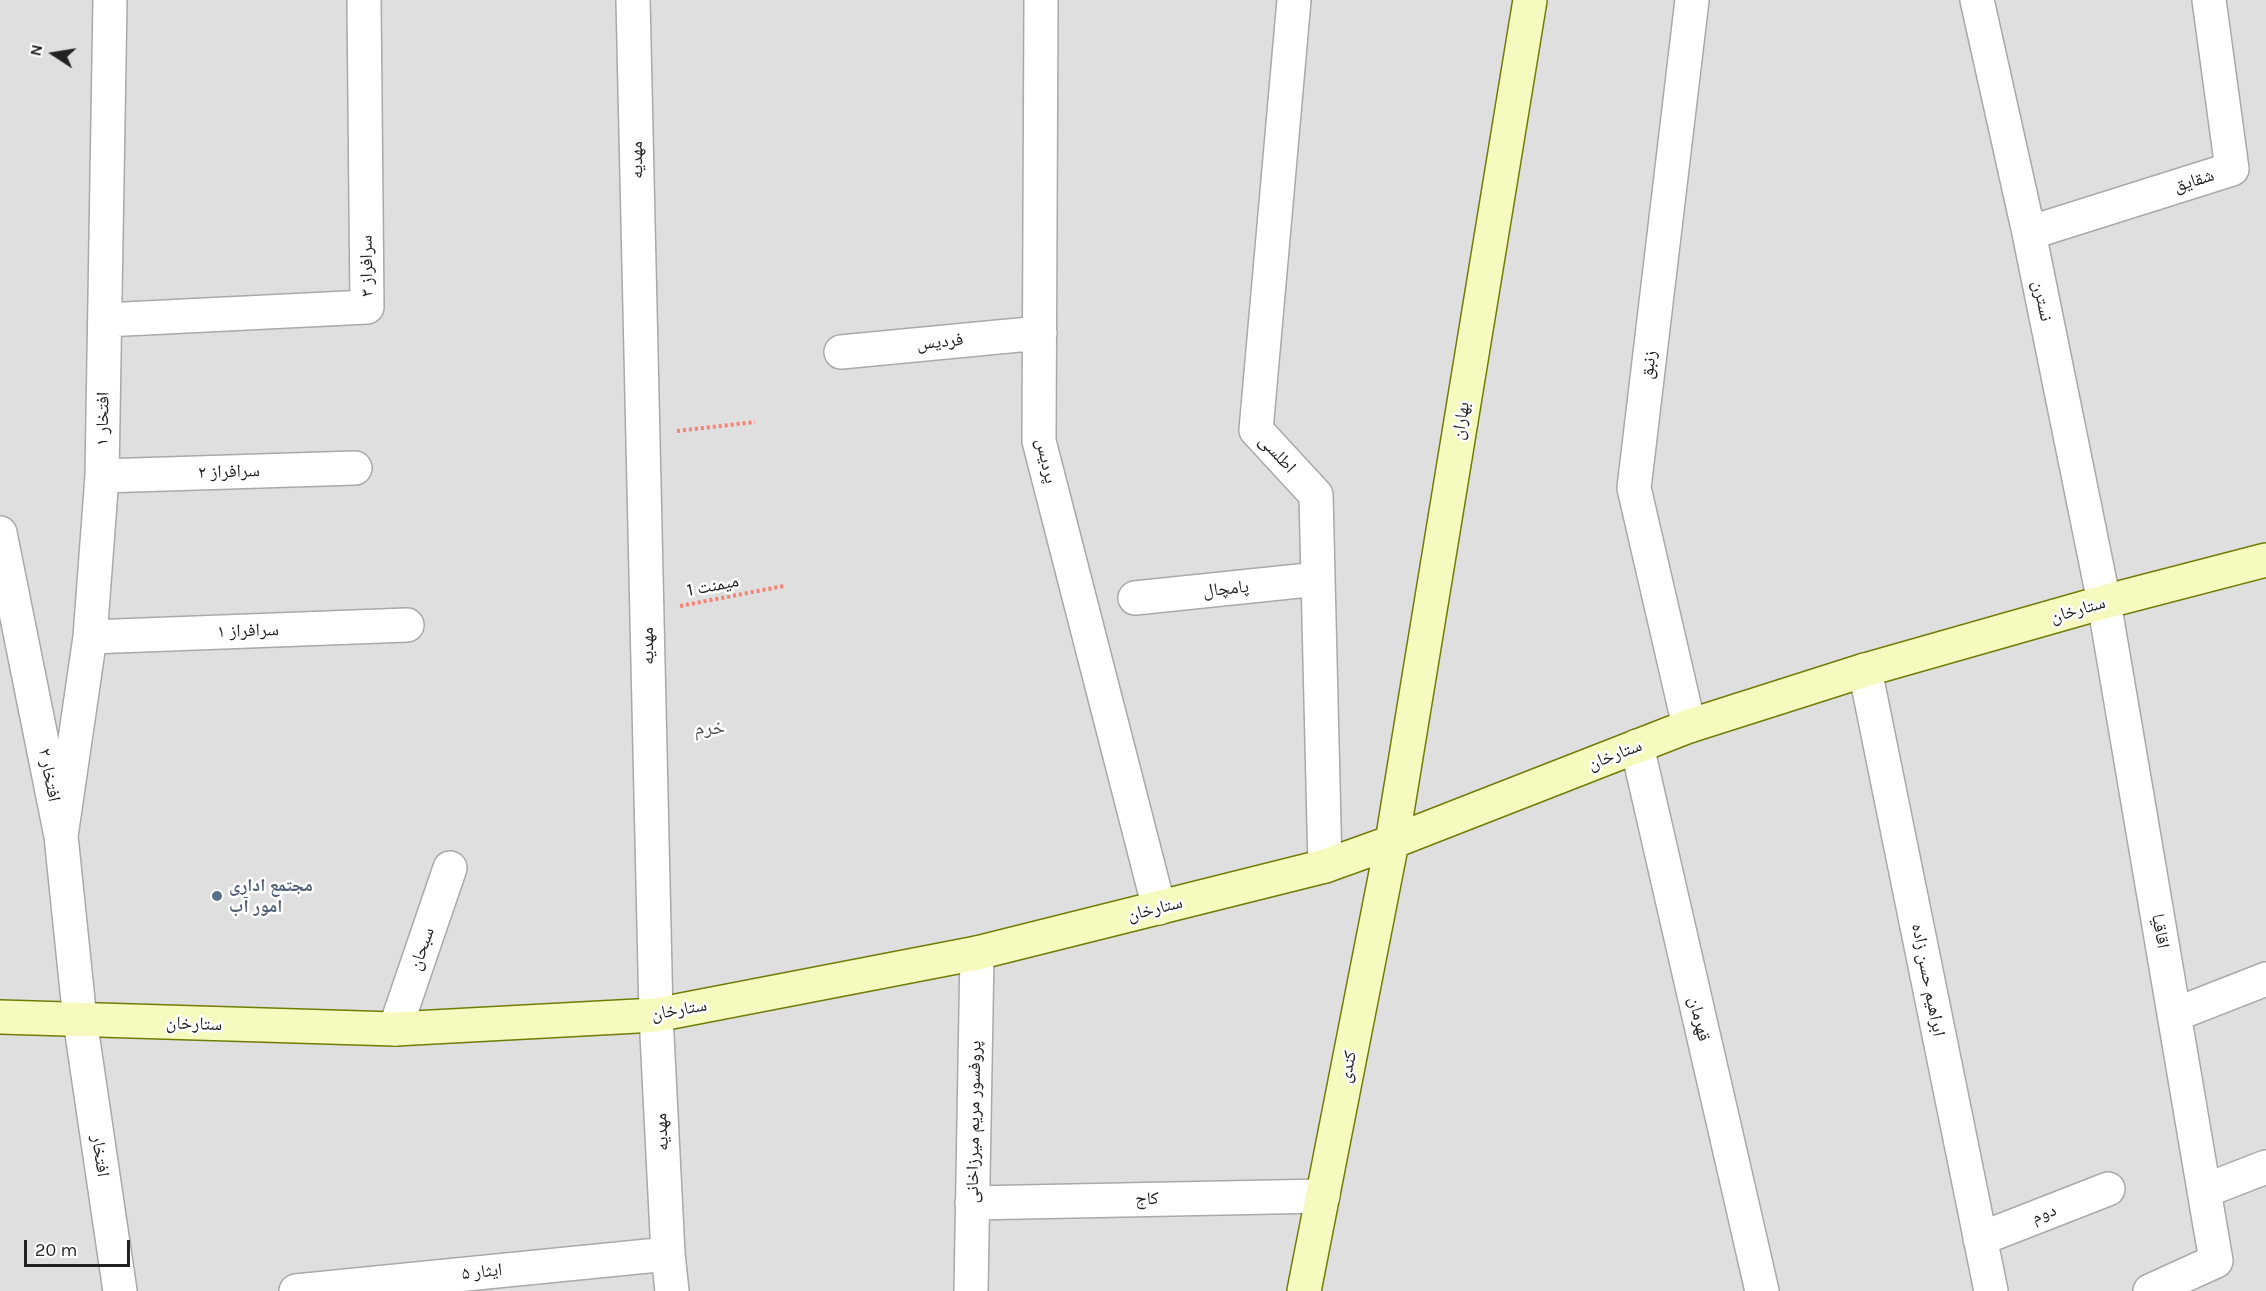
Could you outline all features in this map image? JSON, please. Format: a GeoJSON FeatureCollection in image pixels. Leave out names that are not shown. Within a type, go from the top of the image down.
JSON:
{"type":"FeatureCollection","features":[{"type":"Feature","properties":{"kind":"street","name":"افتخار ۱"},"geometry":{"type":"LineString","coordinates":[[61,836],[90,637],[102,476],[110,0]]}},
{"type":"Feature","properties":{"kind":"street","name":"سرافراز ۳"},"geometry":{"type":"LineString","coordinates":[[105,320],[367,307],[364,0]]}},
{"type":"Feature","properties":{"kind":"street","name":"مهدیه"},"geometry":{"type":"LineString","coordinates":[[633,0],[656,1016],[668,1254],[672,1291]]}},
{"type":"Feature","properties":{"kind":"street","name":"پردیس"},"geometry":{"type":"LineString","coordinates":[[1041,0],[1039,441],[1159,908]]}},
{"type":"Feature","properties":{"kind":"street","name":"اطلسی"},"geometry":{"type":"LineString","coordinates":[[1294,0],[1256,430],[1316,495],[1325,866]]}},
{"type":"Feature","properties":{"kind":"street","name":"بهاران"},"geometry":{"type":"LineString","coordinates":[[1392,842],[1530,0]]}},
{"type":"Feature","properties":{"kind":"street","name":"زنبق"},"geometry":{"type":"LineString","coordinates":[[1689,726],[1634,488],[1692,0]]}},
{"type":"Feature","properties":{"kind":"street","name":"نسترن"},"geometry":{"type":"LineString","coordinates":[[1977,0],[2029,233],[2104,602]]}},
{"type":"Feature","properties":{"kind":"street","name":"شقایق"},"geometry":{"type":"LineString","coordinates":[[2029,233],[2232,169],[2210,0]]}},
{"type":"Feature","properties":{"kind":"street","name":"فردیس"},"geometry":{"type":"LineString","coordinates":[[841,352],[1040,333]]}},
{"type":"Feature","properties":{"kind":"street","name":"سرافراز ۲"},"geometry":{"type":"LineString","coordinates":[[102,476],[356,468]]}},
{"type":"Feature","properties":{"kind":"street","name":"افتخار ۲"},"geometry":{"type":"LineString","coordinates":[[0,533],[61,836],[80,1020]]}},
{"type":"Feature","properties":{"kind":"street","name":"ستارخان"},"geometry":{"type":"LineString","coordinates":[[0,1017],[395,1029],[656,1016],[977,953],[1325,866],[1689,726],[1865,670],[2104,602],[2265,567]]}},
{"type":"Feature","properties":{"kind":"street","name":"پامچال"},"geometry":{"type":"LineString","coordinates":[[1135,598],[1318,579]]}},
{"type":"Feature","properties":{"kind":"street","name":"اقاقیا"},"geometry":{"type":"LineString","coordinates":[[2104,602],[2216,1261],[2150,1291]]}},
{"type":"Feature","properties":{"kind":"street","name":"سرافراز ۱"},"geometry":{"type":"LineString","coordinates":[[90,637],[406,625]]}},
{"type":"Feature","properties":{"kind":"street","name":"ابراهیم حسن زاده"},"geometry":{"type":"LineString","coordinates":[[1865,670],[1991,1291]]}},
{"type":"Feature","properties":{"kind":"street","name":"قهرمان"},"geometry":{"type":"LineString","coordinates":[[1637,746],[1761,1291]]}},
{"type":"Feature","properties":{"kind":"street","name":"کندی"},"geometry":{"type":"LineString","coordinates":[[1304,1291],[1392,842]]}},
{"type":"Feature","properties":{"kind":"street","name":"سبحان"},"geometry":{"type":"LineString","coordinates":[[395,1029],[450,868]]}},
{"type":"Feature","properties":{"kind":"street","name":"پروفسور مریم میرزاخانی"},"geometry":{"type":"LineString","coordinates":[[970,1291],[977,953]]}},
{"type":"Feature","properties":{"kind":"street"},"geometry":{"type":"LineString","coordinates":[[2174,1016],[2266,979]]}},
{"type":"Feature","properties":{"kind":"street","name":"افتخار"},"geometry":{"type":"LineString","coordinates":[[80,1020],[120,1291]]}},
{"type":"Feature","properties":{"kind":"street"},"geometry":{"type":"LineString","coordinates":[[2204,1191],[2266,1167]]}},
{"type":"Feature","properties":{"kind":"street","name":"دوم"},"geometry":{"type":"LineString","coordinates":[[1980,1239],[2108,1189]]}},
{"type":"Feature","properties":{"kind":"street","name":"کاج"},"geometry":{"type":"LineString","coordinates":[[972,1203],[1323,1196]]}},
{"type":"Feature","properties":{"kind":"street","name":"ایثار ۵"},"geometry":{"type":"LineString","coordinates":[[296,1291],[668,1254]]}},
{"type":"Feature","properties":{"kind":"path"},"geometry":{"type":"LineString","coordinates":[[643,435],[755,422]]}},
{"type":"Feature","properties":{"kind":"path","name":"میمنت 1"},"geometry":{"type":"LineString","coordinates":[[647,612],[784,586]]}},
{"type":"Feature","properties":{"kind":"shaded area"},"geometry":{"type":"Polygon","coordinates":[[[0,0],[2266,0],[2266,1291],[0,1291],[0,0]]]}},
{"type":"Feature","properties":{"kind":"place","name":"مجتمع اداری امور آب"},"geometry":{"type":"Point","coordinates":[217,896]}},
{"type":"Feature","properties":{"kind":"district","name":"خرم"},"geometry":{"type":"Point","coordinates":[710,728]}}]}
